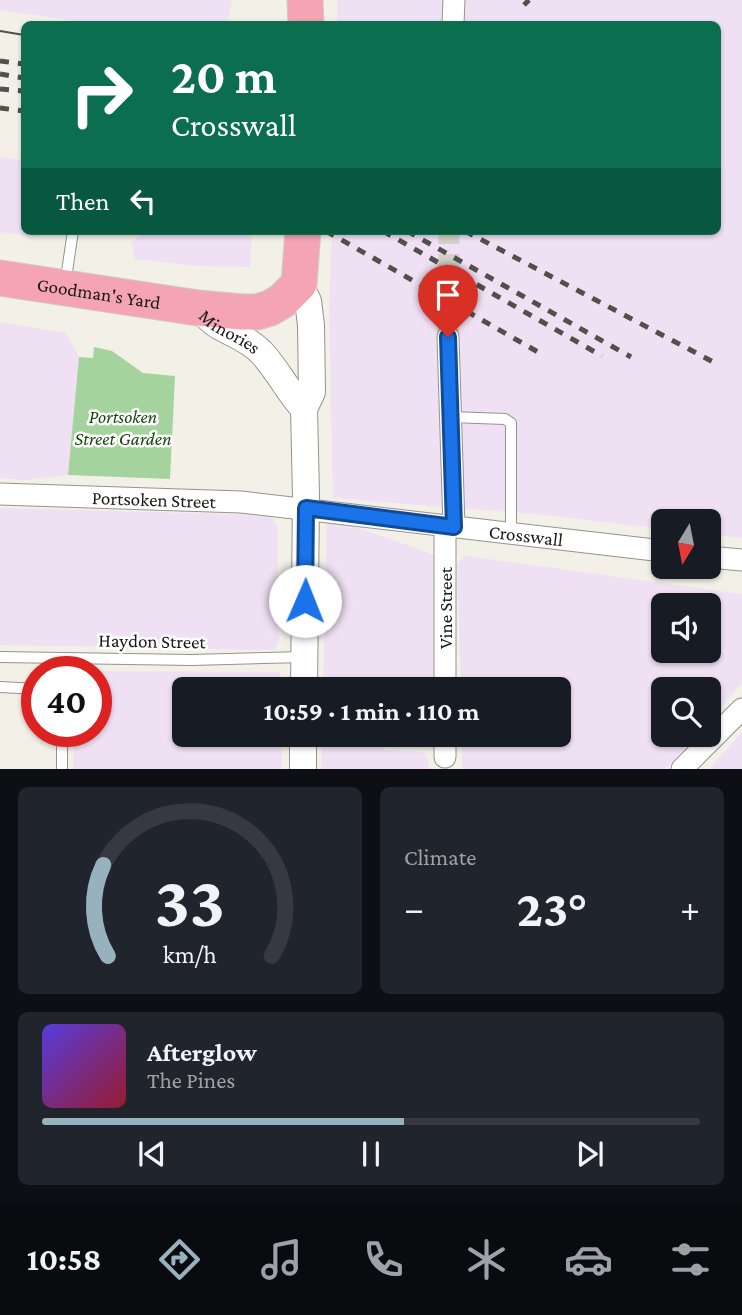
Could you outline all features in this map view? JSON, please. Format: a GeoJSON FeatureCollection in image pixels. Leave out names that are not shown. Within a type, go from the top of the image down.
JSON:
{"type":"FeatureCollection","features":[{"type":"Feature","properties":{"kind":"highway"},"geometry":{"type":"LineString","coordinates":[[304,0],[306,21]]}},
{"type":"Feature","properties":{"kind":"highway"},"geometry":{"type":"LineString","coordinates":[[299,284],[303,235]]}},
{"type":"Feature","properties":{"kind":"highway","name":"Goodman's Yard"},"geometry":{"type":"LineString","coordinates":[[0,278],[198,308]]}},
{"type":"Feature","properties":{"kind":"highway","name":"Minories"},"geometry":{"type":"LineString","coordinates":[[198,308],[257,312],[282,301],[299,284]]}},
{"type":"Feature","properties":{"kind":"street"},"geometry":{"type":"LineString","coordinates":[[453,21],[454,0]]}},
{"type":"Feature","properties":{"kind":"street"},"geometry":{"type":"LineString","coordinates":[[299,284],[308,301],[311,325],[312,392],[304,409],[304,677]]}},
{"type":"Feature","properties":{"kind":"street","name":"Minories"},"geometry":{"type":"LineString","coordinates":[[198,308],[218,326],[236,333],[262,353],[282,376],[304,409]]}},
{"type":"Feature","properties":{"kind":"street","name":"Vine Street"},"geometry":{"type":"LineString","coordinates":[[445,677],[452,417],[448,337]]}},
{"type":"Feature","properties":{"kind":"street","name":"Portsoken Street"},"geometry":{"type":"LineString","coordinates":[[0,494],[227,501],[306,508]]}},
{"type":"Feature","properties":{"kind":"street","name":"Crosswall"},"geometry":{"type":"LineString","coordinates":[[306,508],[651,550]]}},
{"type":"Feature","properties":{"kind":"street"},"geometry":{"type":"LineString","coordinates":[[721,558],[742,560]]}},
{"type":"Feature","properties":{"kind":"street"},"geometry":{"type":"LineString","coordinates":[[682,769],[742,709]]}},
{"type":"Feature","properties":{"kind":"street"},"geometry":{"type":"LineString","coordinates":[[303,747],[303,769]]}},
{"type":"Feature","properties":{"kind":"street"},"geometry":{"type":"LineString","coordinates":[[445,747],[445,757]]}},
{"type":"Feature","properties":{"kind":"lane"},"geometry":{"type":"LineString","coordinates":[[65,288],[72,235]]}},
{"type":"Feature","properties":{"kind":"lane"},"geometry":{"type":"LineString","coordinates":[[452,417],[505,419],[511,423],[511,534]]}},
{"type":"Feature","properties":{"kind":"lane","name":"Haydon Street"},"geometry":{"type":"LineString","coordinates":[[0,657],[21,657]]}},
{"type":"Feature","properties":{"kind":"lane","name":"Haydon Street"},"geometry":{"type":"LineString","coordinates":[[112,658],[191,660],[304,657]]}},
{"type":"Feature","properties":{"kind":"lane"},"geometry":{"type":"LineString","coordinates":[[0,687],[21,688]]}},
{"type":"Feature","properties":{"kind":"lane"},"geometry":{"type":"LineString","coordinates":[[62,747],[62,769]]}},
{"type":"Feature","properties":{"kind":"shaded area"},"geometry":{"type":"Polygon","coordinates":[[[0,0],[232,0],[228,21],[74,21],[0,10],[0,0]]]}},
{"type":"Feature","properties":{"kind":"shaded area"},"geometry":{"type":"Polygon","coordinates":[[[337,0],[742,0],[742,538],[721,535],[721,509],[651,509],[651,528],[544,515],[333,498],[329,307],[332,235],[721,235],[721,21],[337,21],[337,0]]]}},
{"type":"Feature","properties":{"kind":"shaded area"},"geometry":{"type":"Polygon","coordinates":[[[0,157],[21,160],[21,235],[0,232],[0,157]]]}},
{"type":"Feature","properties":{"kind":"shaded area"},"geometry":{"type":"Polygon","coordinates":[[[140,235],[252,235],[250,267],[196,266],[135,259],[131,243],[140,235]]]}},
{"type":"Feature","properties":{"kind":"shaded area"},"geometry":{"type":"Polygon","coordinates":[[[0,322],[66,333],[79,357],[68,475],[25,480],[0,478],[0,322]]]}},
{"type":"Feature","properties":{"kind":"shaded area"},"geometry":{"type":"Polygon","coordinates":[[[0,508],[270,515],[277,526],[279,641],[274,650],[0,645],[0,508]]]}},
{"type":"Feature","properties":{"kind":"shaded area"},"geometry":{"type":"Polygon","coordinates":[[[327,517],[435,555],[436,670],[432,677],[323,677],[327,517]]]}},
{"type":"Feature","properties":{"kind":"shaded area"},"geometry":{"type":"Polygon","coordinates":[[[466,556],[742,594],[742,683],[721,707],[721,677],[651,677],[651,747],[685,747],[666,769],[462,769],[462,747],[571,747],[571,677],[461,677],[457,563],[466,556]]]}},
{"type":"Feature","properties":{"kind":"shaded area"},"geometry":{"type":"Polygon","coordinates":[[[112,671],[280,672],[280,677],[172,677],[172,747],[281,747],[282,769],[73,769],[74,747],[112,747],[112,671]]]}},
{"type":"Feature","properties":{"kind":"shaded area"},"geometry":{"type":"Polygon","coordinates":[[[742,732],[742,769],[709,769],[742,732]]]}},
{"type":"Feature","properties":{"kind":"shaded area"},"geometry":{"type":"Polygon","coordinates":[[[322,747],[383,747],[383,750],[423,752],[428,759],[429,769],[321,769],[322,747]]]}},
{"type":"Feature","properties":{"kind":"green space","name":"Portsoken Street Garden"},"geometry":{"type":"Polygon","coordinates":[[[94,347],[112,351],[143,373],[175,376],[170,479],[68,475],[79,357],[93,358],[94,347]]]}},
{"type":"Feature","properties":{"kind":"tunnel"},"geometry":{"type":"LineString","coordinates":[[448,337],[449,235]]}},
{"type":"Feature","properties":{"kind":"tram line"},"geometry":{"type":"LineString","coordinates":[[0,31],[21,34]]}},
{"type":"Feature","properties":{"kind":"railway"},"geometry":{"type":"LineString","coordinates":[[524,5],[529,0]]}},
{"type":"Feature","properties":{"kind":"railway"},"geometry":{"type":"LineString","coordinates":[[0,61],[21,64]]}},
{"type":"Feature","properties":{"kind":"railway"},"geometry":{"type":"LineString","coordinates":[[0,74],[21,78]]}},
{"type":"Feature","properties":{"kind":"railway"},"geometry":{"type":"LineString","coordinates":[[0,89],[21,91]]}},
{"type":"Feature","properties":{"kind":"railway"},"geometry":{"type":"LineString","coordinates":[[0,108],[21,111]]}},
{"type":"Feature","properties":{"kind":"railway"},"geometry":{"type":"LineString","coordinates":[[333,235],[538,352]]}},
{"type":"Feature","properties":{"kind":"railway"},"geometry":{"type":"LineString","coordinates":[[390,235],[602,356]]}},
{"type":"Feature","properties":{"kind":"railway"},"geometry":{"type":"LineString","coordinates":[[414,235],[631,357]]}},
{"type":"Feature","properties":{"kind":"railway"},"geometry":{"type":"LineString","coordinates":[[473,235],[719,365]]}},
{"type":"Feature","properties":{"kind":"route"},"geometry":{"type":"LineString","coordinates":[[305,601],[306,508],[454,527],[448,337]]}}]}
